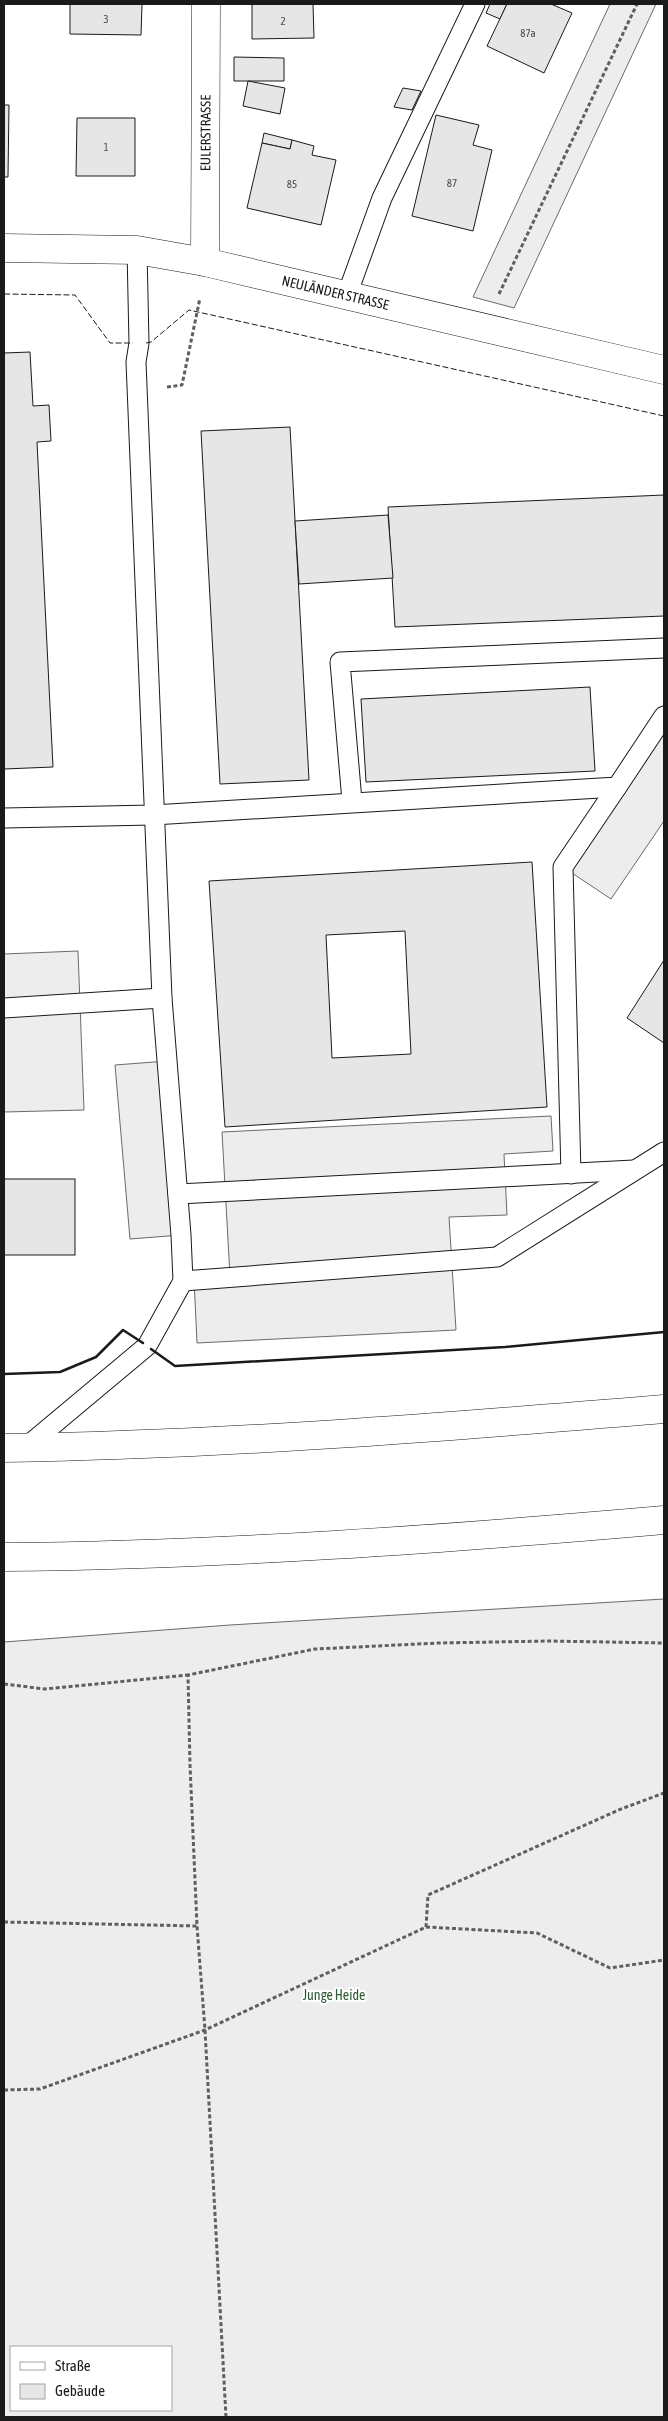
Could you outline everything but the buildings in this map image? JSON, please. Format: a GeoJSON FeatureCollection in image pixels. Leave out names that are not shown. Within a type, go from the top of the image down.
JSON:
{"type":"FeatureCollection","features":[{"type":"Feature","properties":{"kind":"main road","name":"EULERSTRASSE"},"geometry":{"type":"LineString","coordinates":[[205,262],[206,4]]}},
{"type":"Feature","properties":{"kind":"main road","name":"NEULÄNDER STRASSE"},"geometry":{"type":"LineString","coordinates":[[4,248],[137,250],[205,262],[664,370]]}},
{"type":"Feature","properties":{"kind":"main road"},"geometry":{"type":"LineString","coordinates":[[14,1448],[248,1440],[472,1425],[664,1409]]}},
{"type":"Feature","properties":{"kind":"main road"},"geometry":{"type":"LineString","coordinates":[[4,1557],[276,1548],[519,1533],[664,1520]]}},
{"type":"Feature","properties":{"kind":"lane"},"geometry":{"type":"LineString","coordinates":[[347,295],[382,198],[476,4]]}},
{"type":"Feature","properties":{"kind":"lane"},"geometry":{"type":"LineString","coordinates":[[14,1448],[147,1346],[183,1281],[162,998],[153,815],[137,393],[137,250]]}},
{"type":"Feature","properties":{"kind":"lane"},"geometry":{"type":"LineString","coordinates":[[352,801],[340,662],[664,648]]}},
{"type":"Feature","properties":{"kind":"lane"},"geometry":{"type":"LineString","coordinates":[[571,1174],[563,867],[664,716]]}},
{"type":"Feature","properties":{"kind":"lane"},"geometry":{"type":"LineString","coordinates":[[4,818],[153,815],[352,801],[617,787]]}},
{"type":"Feature","properties":{"kind":"lane"},"geometry":{"type":"LineString","coordinates":[[4,1008],[162,998]]}},
{"type":"Feature","properties":{"kind":"lane"},"geometry":{"type":"LineString","coordinates":[[183,1281],[497,1257],[664,1152]]}},
{"type":"Feature","properties":{"kind":"lane"},"geometry":{"type":"LineString","coordinates":[[178,1194],[636,1170]]}},
{"type":"Feature","properties":{"kind":"path"},"geometry":{"type":"LineString","coordinates":[[483,328],[637,4]]}},
{"type":"Feature","properties":{"kind":"path"},"geometry":{"type":"LineString","coordinates":[[137,393],[182,385],[205,262]]}},
{"type":"Feature","properties":{"kind":"path"},"geometry":{"type":"LineString","coordinates":[[4,1684],[45,1689],[188,1675],[315,1649],[448,1643],[664,1643]]}},
{"type":"Feature","properties":{"kind":"path"},"geometry":{"type":"LineString","coordinates":[[188,1675],[197,1926],[205,2030],[226,2417]]}},
{"type":"Feature","properties":{"kind":"path"},"geometry":{"type":"LineString","coordinates":[[426,1927],[428,1895],[621,1809],[664,1794]]}},
{"type":"Feature","properties":{"kind":"path"},"geometry":{"type":"LineString","coordinates":[[4,1922],[197,1926]]}},
{"type":"Feature","properties":{"kind":"path"},"geometry":{"type":"LineString","coordinates":[[4,2090],[40,2089],[205,2030],[426,1927],[536,1933],[610,1968],[664,1960]]}},
{"type":"Feature","properties":{"kind":"shaded area"},"geometry":{"type":"Polygon","coordinates":[[[610,4],[656,4],[514,308],[473,297],[610,4]]]}},
{"type":"Feature","properties":{"kind":"shaded area"},"geometry":{"type":"Polygon","coordinates":[[[664,716],[664,821],[611,899],[563,867],[664,716]]]}},
{"type":"Feature","properties":{"kind":"shaded area"},"geometry":{"type":"Polygon","coordinates":[[[78,951],[84,1110],[4,1112],[4,954],[78,951]]]}},
{"type":"Feature","properties":{"kind":"shaded area"},"geometry":{"type":"Polygon","coordinates":[[[167,1061],[181,1235],[130,1239],[115,1065],[167,1061]]]}},
{"type":"Feature","properties":{"kind":"shaded area"},"geometry":{"type":"Polygon","coordinates":[[[551,1116],[553,1151],[504,1154],[507,1215],[449,1217],[456,1330],[197,1343],[194,1279],[230,1276],[222,1132],[551,1116]]]}},
{"type":"Feature","properties":{"kind":"shaded area","name":"Junge Heide"},"geometry":{"type":"Polygon","coordinates":[[[664,1599],[664,2417],[4,2417],[4,1642],[230,1625],[664,1599]]]}},
{"type":"Feature","properties":{"kind":"fence"},"geometry":{"type":"LineString","coordinates":[[4,294],[75,295],[110,343],[133,343]]}},
{"type":"Feature","properties":{"kind":"fence"},"geometry":{"type":"LineString","coordinates":[[146,343],[151,342],[189,310],[664,416]]}},
{"type":"Feature","properties":{"kind":"fence"},"geometry":{"type":"LineString","coordinates":[[4,1374],[60,1372],[96,1357],[123,1330],[141,1342]]}},
{"type":"Feature","properties":{"kind":"fence"},"geometry":{"type":"LineString","coordinates":[[151,1349],[175,1366],[505,1347],[664,1332]]}},
{"type":"Feature","properties":{"kind":"wall"},"geometry":{"type":"LineString","coordinates":[[4,1374],[60,1372],[96,1357],[123,1330],[143,1343]]}},
{"type":"Feature","properties":{"kind":"wall"},"geometry":{"type":"LineString","coordinates":[[151,1349],[175,1366],[505,1347],[664,1332]]}}]}
